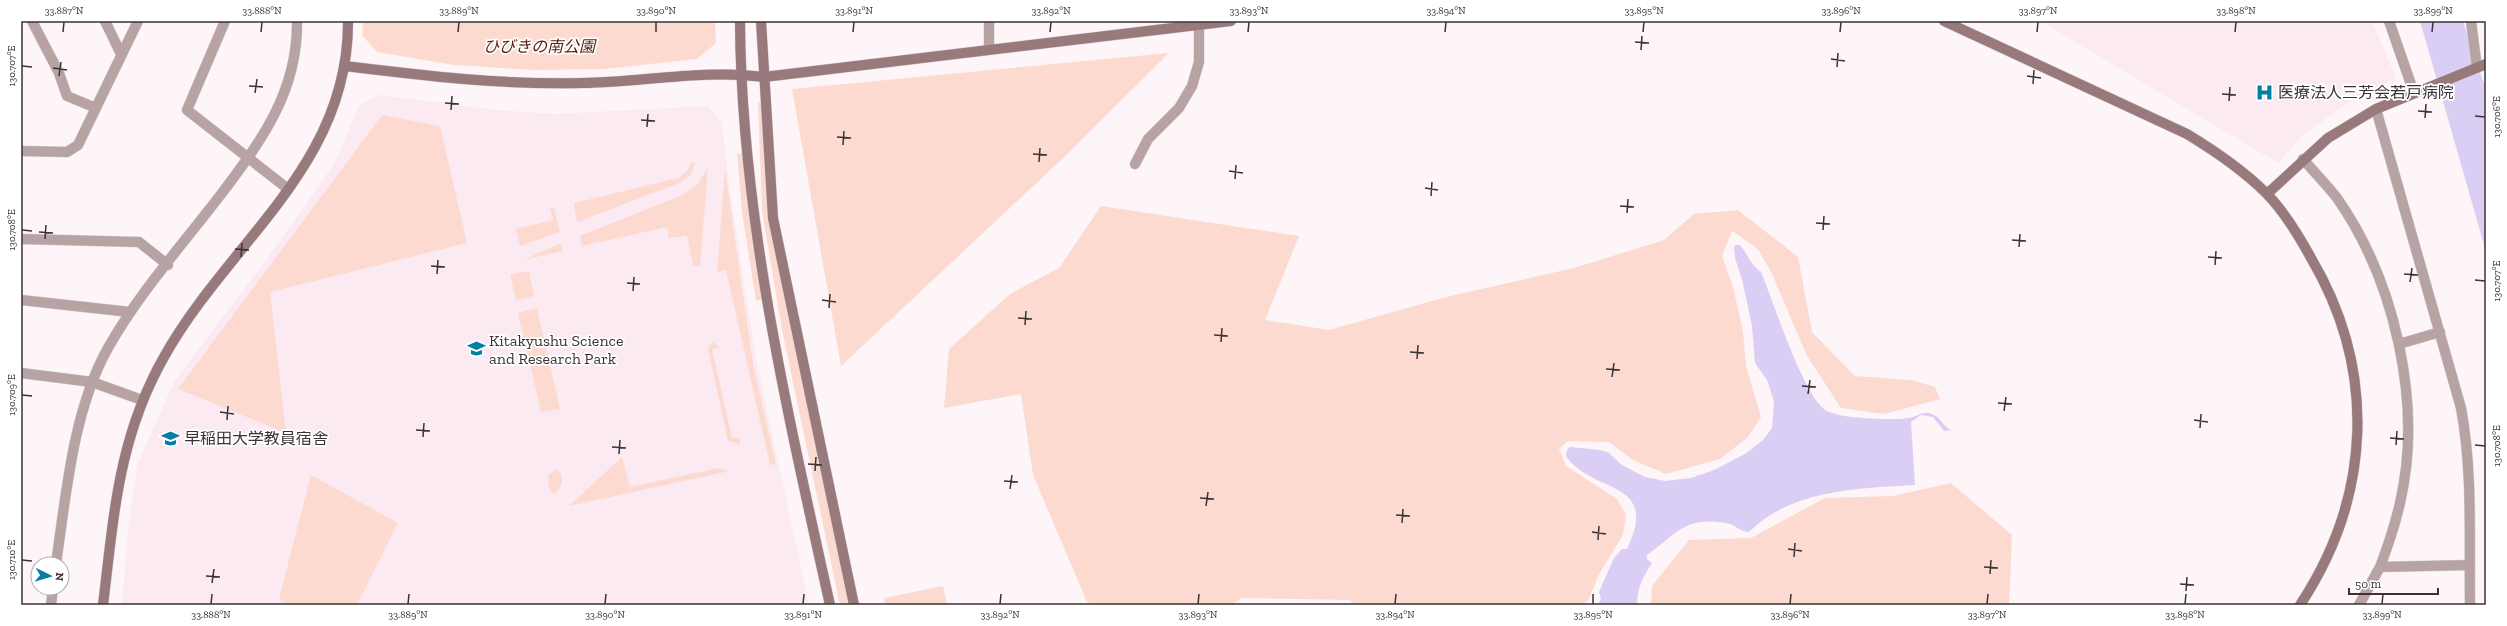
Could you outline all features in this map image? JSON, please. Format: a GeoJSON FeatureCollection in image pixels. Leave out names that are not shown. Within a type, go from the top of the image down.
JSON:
{"type":"FeatureCollection","features":[{"type":"Feature","properties":{"kind":"street"},"geometry":{"type":"LineString","coordinates":[[32,21],[59,73],[67,96],[96,108]]}},
{"type":"Feature","properties":{"kind":"street"},"geometry":{"type":"LineString","coordinates":[[105,21],[121,54]]}},
{"type":"Feature","properties":{"kind":"street"},"geometry":{"type":"LineString","coordinates":[[21,151],[67,152],[78,145],[138,21]]}},
{"type":"Feature","properties":{"kind":"street"},"geometry":{"type":"LineString","coordinates":[[226,21],[187,110],[288,189]]}},
{"type":"Feature","properties":{"kind":"street"},"geometry":{"type":"LineString","coordinates":[[57,556],[70,462],[92,382],[107,349],[130,312],[249,158],[270,126],[283,99],[292,69],[298,37],[297,21]]}},
{"type":"Feature","properties":{"kind":"street"},"geometry":{"type":"LineString","coordinates":[[103,605],[120,472],[128,437],[142,400],[164,356],[185,323],[288,189],[320,141],[330,118],[345,66],[348,21]]}},
{"type":"Feature","properties":{"kind":"street"},"geometry":{"type":"LineString","coordinates":[[740,21],[740,74],[755,227],[801,477],[830,605]]}},
{"type":"Feature","properties":{"kind":"street"},"geometry":{"type":"LineString","coordinates":[[762,21],[764,77],[774,218],[854,605]]}},
{"type":"Feature","properties":{"kind":"street"},"geometry":{"type":"LineString","coordinates":[[989,21],[989,49]]}},
{"type":"Feature","properties":{"kind":"street"},"geometry":{"type":"LineString","coordinates":[[345,66],[466,81],[541,84],[609,83],[740,74],[764,77],[1199,22],[1231,21]]}},
{"type":"Feature","properties":{"kind":"street"},"geometry":{"type":"LineString","coordinates":[[1944,21],[2187,134],[2215,150],[2267,194],[2301,240],[2323,277],[2336,307],[2353,365],[2357,399],[2358,434],[2354,473],[2346,507],[2331,553],[2300,605]]}},
{"type":"Feature","properties":{"kind":"street"},"geometry":{"type":"LineString","coordinates":[[2389,21],[2418,91]]}},
{"type":"Feature","properties":{"kind":"street"},"geometry":{"type":"LineString","coordinates":[[2267,194],[2303,159],[2328,138],[2376,109],[2481,66],[2471,21]]}},
{"type":"Feature","properties":{"kind":"street"},"geometry":{"type":"LineString","coordinates":[[1135,164],[1148,139],[1179,108],[1192,86],[1199,62],[1199,22]]}},
{"type":"Feature","properties":{"kind":"street"},"geometry":{"type":"LineString","coordinates":[[2376,109],[2461,408],[2468,442],[2470,605]]}},
{"type":"Feature","properties":{"kind":"street"},"geometry":{"type":"LineString","coordinates":[[2303,159],[2337,198],[2362,239],[2393,316],[2405,384],[2406,460],[2400,502],[2380,567],[2359,605]]}},
{"type":"Feature","properties":{"kind":"street"},"geometry":{"type":"LineString","coordinates":[[21,239],[140,242],[168,264]]}},
{"type":"Feature","properties":{"kind":"street"},"geometry":{"type":"LineString","coordinates":[[21,300],[130,312]]}},
{"type":"Feature","properties":{"kind":"street"},"geometry":{"type":"LineString","coordinates":[[2399,344],[2440,332]]}},
{"type":"Feature","properties":{"kind":"street"},"geometry":{"type":"LineString","coordinates":[[21,373],[92,382],[142,400]]}},
{"type":"Feature","properties":{"kind":"street"},"geometry":{"type":"LineString","coordinates":[[2380,567],[2470,565]]}},
{"type":"Feature","properties":{"kind":"shaded area","name":"医療法人三芳会若戸病院"},"geometry":{"type":"Polygon","coordinates":[[[2040,21],[2372,21],[2396,78],[2345,105],[2304,134],[2278,163],[2040,21]]]}},
{"type":"Feature","properties":{"kind":"shaded area"},"geometry":{"type":"Polygon","coordinates":[[[2420,21],[2463,21],[2484,84],[2486,82],[2486,252],[2420,21]]]}},
{"type":"Feature","properties":{"kind":"shaded area","name":"Kitakyushu Science and Research Park"},"geometry":{"type":"Polygon","coordinates":[[[379,95],[497,110],[554,114],[708,106],[722,122],[729,186],[756,359],[809,605],[122,605],[128,530],[138,463],[175,380],[260,268],[321,183],[336,160],[360,104],[379,95]]]}},
{"type":"Feature","properties":{"kind":"shaded area"},"geometry":{"type":"Polygon","coordinates":[[[1736,245],[1740,245],[1752,263],[1761,272],[1799,369],[1818,403],[1827,411],[1849,417],[1886,419],[1909,418],[1921,414],[1930,413],[1952,430],[1944,431],[1933,417],[1921,415],[1911,422],[1915,485],[1849,490],[1805,499],[1784,507],[1766,518],[1749,532],[1743,531],[1726,523],[1712,522],[1700,522],[1682,528],[1647,555],[1647,559],[1652,563],[1641,583],[1637,605],[1598,605],[1601,598],[1599,592],[1614,558],[1622,549],[1627,549],[1635,526],[1635,510],[1629,499],[1619,490],[1591,477],[1577,468],[1566,456],[1567,450],[1570,447],[1600,450],[1609,453],[1622,465],[1645,477],[1665,481],[1691,478],[1714,470],[1745,454],[1763,440],[1772,428],[1774,401],[1767,380],[1755,363],[1752,326],[1742,279],[1735,258],[1734,247],[1736,245]]]}},
{"type":"Feature","properties":{"kind":"green space","name":"ひびきの南公園"},"geometry":{"type":"Polygon","coordinates":[[[363,21],[715,21],[716,43],[697,59],[604,69],[534,70],[454,65],[377,52],[362,35],[363,21]]]}},
{"type":"Feature","properties":{"kind":"green space"},"geometry":{"type":"Polygon","coordinates":[[[1169,53],[1061,160],[841,366],[792,89],[1169,53]]]}},
{"type":"Feature","properties":{"kind":"green space"},"geometry":{"type":"Polygon","coordinates":[[[758,102],[761,104],[774,232],[791,329],[850,605],[840,605],[782,330],[762,211],[758,102]]]}},
{"type":"Feature","properties":{"kind":"green space"},"geometry":{"type":"Polygon","coordinates":[[[382,115],[440,126],[467,243],[270,292],[286,433],[178,389],[382,115]]]}},
{"type":"Feature","properties":{"kind":"green space"},"geometry":{"type":"Polygon","coordinates":[[[743,153],[763,299],[756,301],[742,212],[737,154],[743,153]]]}},
{"type":"Feature","properties":{"kind":"green space"},"geometry":{"type":"Polygon","coordinates":[[[691,163],[695,163],[691,174],[682,182],[577,222],[574,203],[678,178],[687,171],[691,163]]]}},
{"type":"Feature","properties":{"kind":"green space"},"geometry":{"type":"Polygon","coordinates":[[[708,167],[700,265],[698,267],[693,266],[687,236],[669,238],[667,227],[582,246],[580,236],[682,195],[698,184],[708,167]]]}},
{"type":"Feature","properties":{"kind":"green space"},"geometry":{"type":"Polygon","coordinates":[[[725,169],[753,364],[776,464],[770,465],[726,270],[717,272],[725,169]]]}},
{"type":"Feature","properties":{"kind":"green space"},"geometry":{"type":"Polygon","coordinates":[[[1101,206],[1299,236],[1265,320],[1329,330],[1446,297],[1574,268],[1664,240],[1694,214],[1738,210],[1798,257],[1812,332],[1855,376],[1911,380],[1935,387],[1940,399],[1884,414],[1841,408],[1807,356],[1772,274],[1758,249],[1732,231],[1722,256],[1733,287],[1743,331],[1746,366],[1761,417],[1748,437],[1720,459],[1666,474],[1633,460],[1609,442],[1568,441],[1559,449],[1566,466],[1617,499],[1626,514],[1623,535],[1599,574],[1588,601],[1582,605],[1354,605],[1350,600],[1242,598],[1231,605],[1091,605],[1087,602],[1033,475],[1021,394],[944,408],[949,349],[1010,294],[1059,268],[1101,206]]]}},
{"type":"Feature","properties":{"kind":"green space"},"geometry":{"type":"Polygon","coordinates":[[[550,208],[554,208],[560,232],[520,246],[516,229],[553,220],[550,208]]]}},
{"type":"Feature","properties":{"kind":"green space"},"geometry":{"type":"Polygon","coordinates":[[[561,243],[563,251],[523,260],[561,243]]]}},
{"type":"Feature","properties":{"kind":"green space"},"geometry":{"type":"Polygon","coordinates":[[[529,271],[534,296],[516,300],[510,275],[529,271]]]}},
{"type":"Feature","properties":{"kind":"green space"},"geometry":{"type":"Polygon","coordinates":[[[537,308],[560,409],[541,412],[518,313],[537,308]]]}},
{"type":"Feature","properties":{"kind":"green space"},"geometry":{"type":"Polygon","coordinates":[[[712,342],[720,347],[712,349],[732,438],[740,438],[740,444],[728,441],[708,349],[712,342]]]}},
{"type":"Feature","properties":{"kind":"green space"},"geometry":{"type":"Polygon","coordinates":[[[622,457],[630,487],[718,468],[730,471],[569,506],[622,457]]]}},
{"type":"Feature","properties":{"kind":"green space"},"geometry":{"type":"Polygon","coordinates":[[[557,469],[562,478],[562,484],[556,493],[553,493],[549,489],[548,475],[557,469]]]}},
{"type":"Feature","properties":{"kind":"green space"},"geometry":{"type":"Polygon","coordinates":[[[311,475],[398,523],[357,605],[288,605],[279,599],[311,475]]]}},
{"type":"Feature","properties":{"kind":"green space"},"geometry":{"type":"Polygon","coordinates":[[[1951,483],[2012,535],[2009,605],[1651,605],[1652,586],[1689,540],[1751,538],[1825,498],[1893,496],[1951,483]]]}},
{"type":"Feature","properties":{"kind":"green space"},"geometry":{"type":"Polygon","coordinates":[[[943,586],[947,605],[885,605],[884,598],[943,586]]]}},
{"type":"Feature","properties":{"kind":"place","name":"医療法人三芳会若戸病院"},"geometry":{"type":"Point","coordinates":[2265,92]}},
{"type":"Feature","properties":{"kind":"place","name":"Kitakyushu Science and Research Park"},"geometry":{"type":"Point","coordinates":[476,349]}},
{"type":"Feature","properties":{"kind":"place","name":"早稲田大学教員宿舎"},"geometry":{"type":"Point","coordinates":[171,438]}}]}
